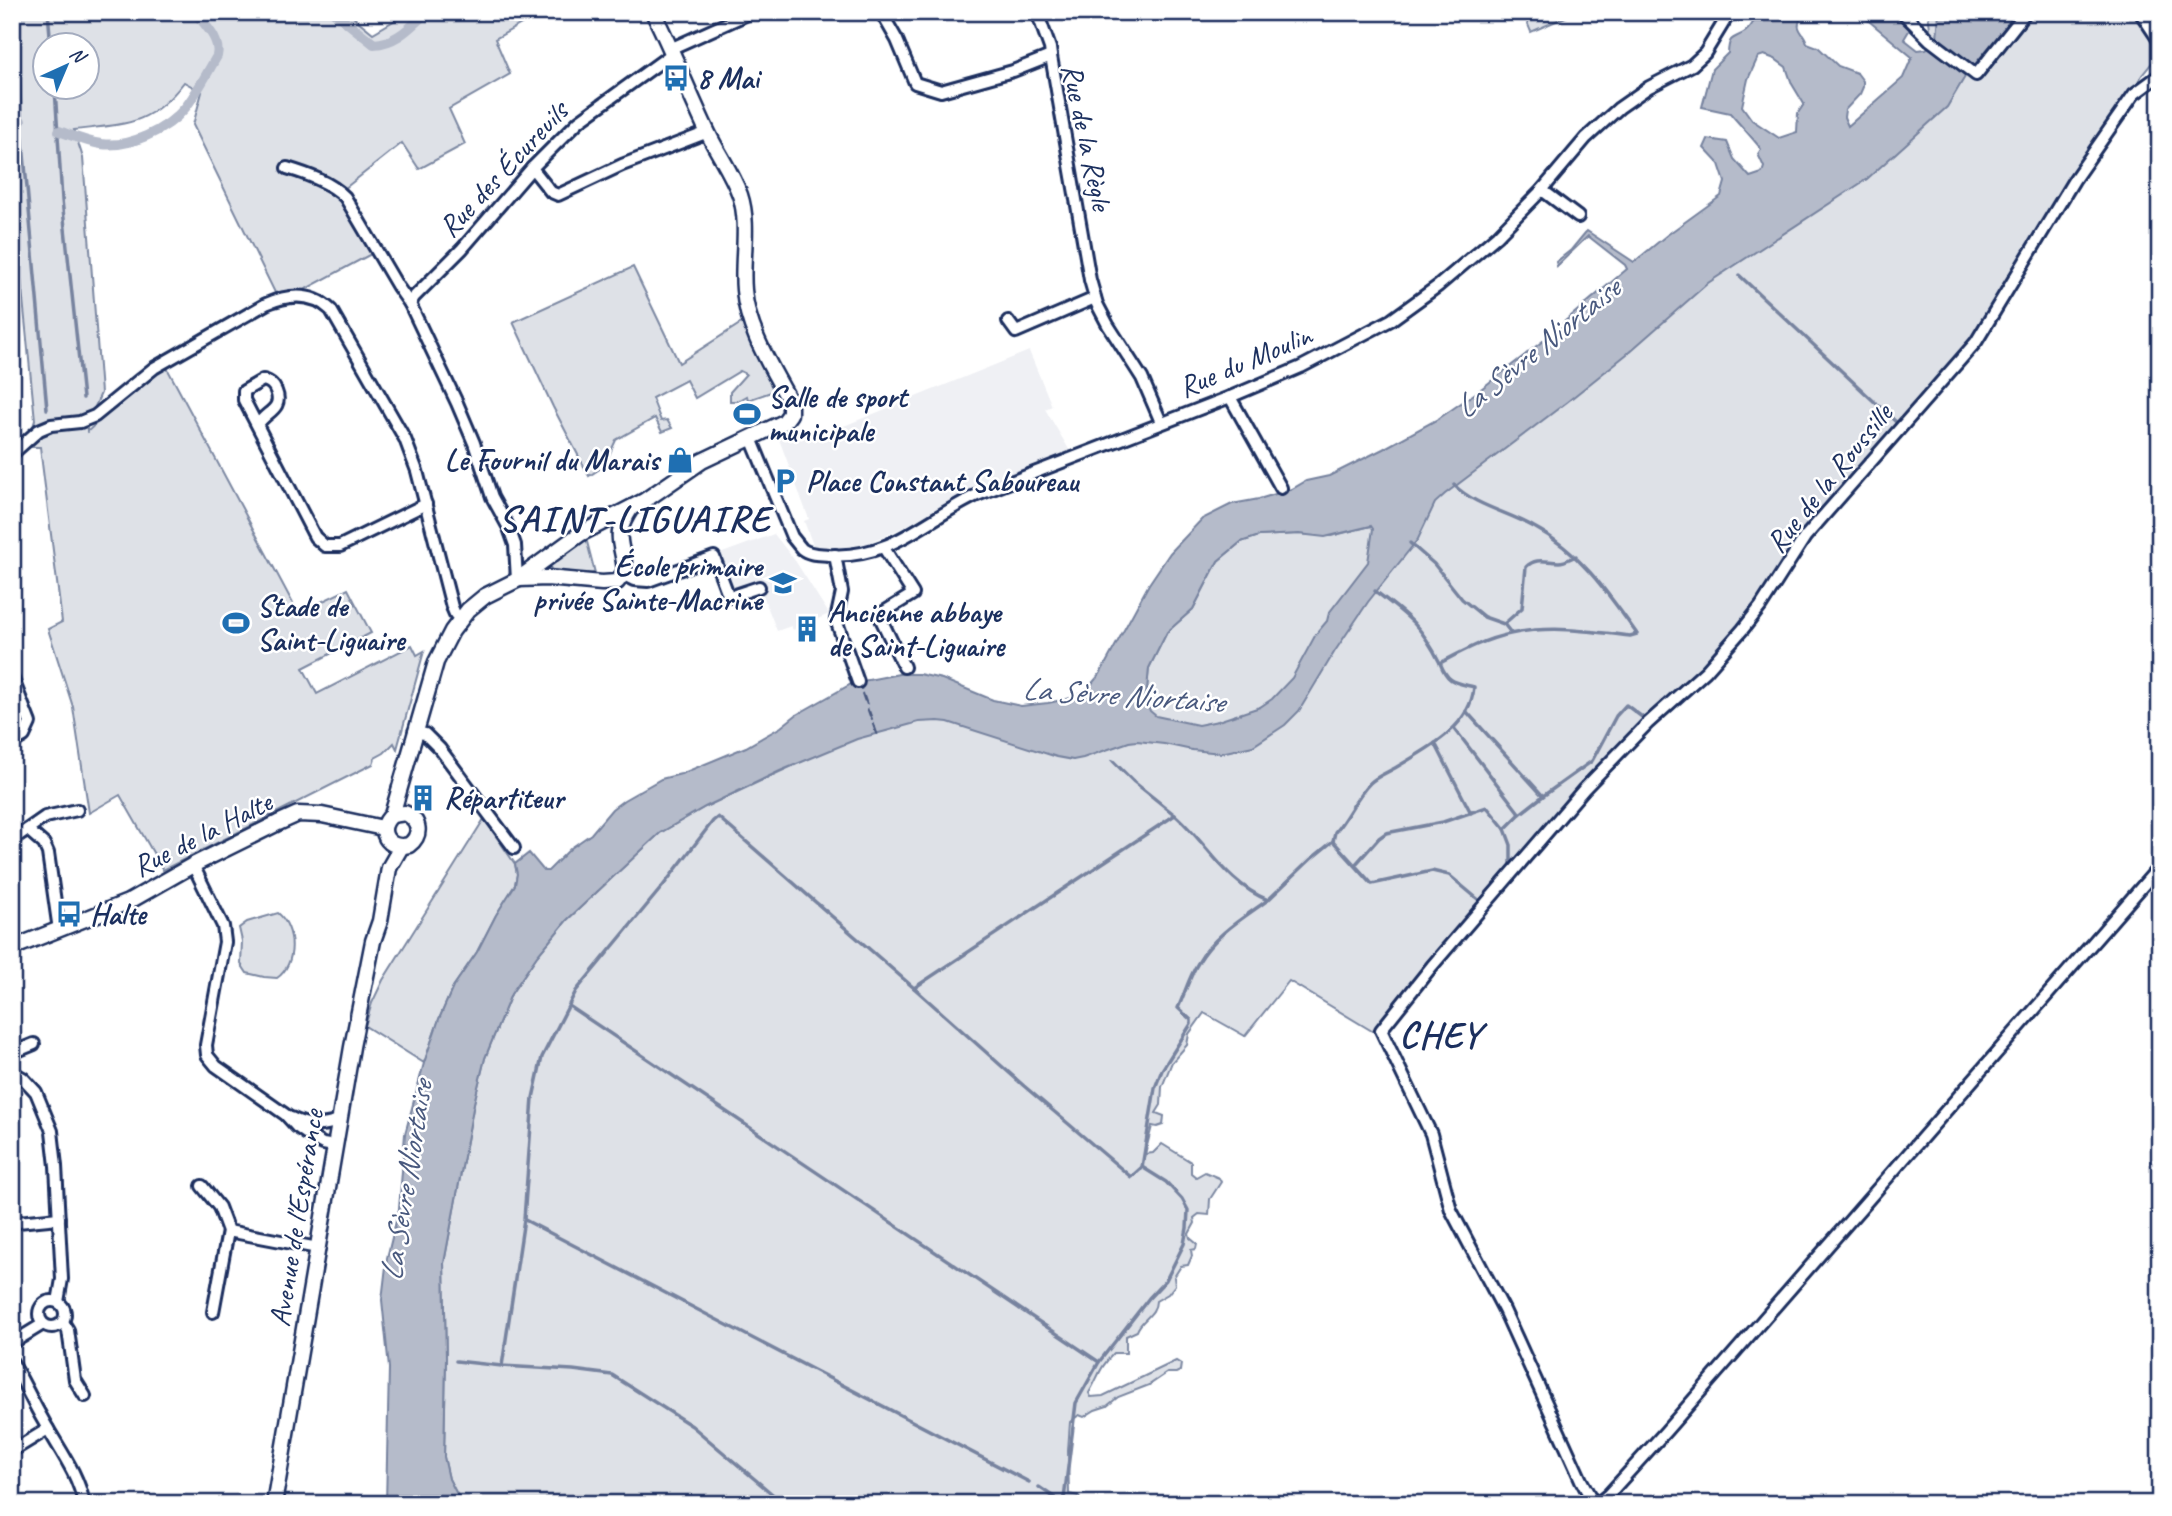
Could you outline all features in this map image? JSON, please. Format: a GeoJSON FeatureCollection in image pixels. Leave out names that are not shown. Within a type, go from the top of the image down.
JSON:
{"type":"FeatureCollection","features":[{"type":"Feature","properties":{"kind":"street"},"geometry":{"type":"LineString","coordinates":[[402,779],[407,807],[417,824],[417,836],[412,843],[401,847],[392,845],[385,834],[386,821],[391,815],[439,652],[460,619],[485,596],[517,580],[580,534],[655,495],[702,461],[784,422],[790,414],[791,408],[749,318],[744,292],[743,206],[653,12]]}},
{"type":"Feature","properties":{"kind":"street"},"geometry":{"type":"LineString","coordinates":[[672,51],[752,12]]}},
{"type":"Feature","properties":{"kind":"street","name":"Rue de la Règle"},"geometry":{"type":"LineString","coordinates":[[881,12],[897,40],[915,83],[927,88],[941,91],[1013,71],[1051,56],[1095,298],[1108,325],[1142,378],[1161,422]]}},
{"type":"Feature","properties":{"kind":"street"},"geometry":{"type":"LineString","coordinates":[[1037,12],[1051,56]]}},
{"type":"Feature","properties":{"kind":"street","name":"Rue du Moulin"},"geometry":{"type":"LineString","coordinates":[[751,438],[792,537],[803,550],[815,554],[849,555],[884,548],[966,500],[1301,367],[1391,320],[1438,286],[1497,236],[1542,190],[1586,138],[1619,108],[1649,87],[1692,65],[1705,53],[1730,12]]}},
{"type":"Feature","properties":{"kind":"street"},"geometry":{"type":"LineString","coordinates":[[1902,12],[1930,40],[1976,75],[2026,12]]}},
{"type":"Feature","properties":{"kind":"street"},"geometry":{"type":"LineString","coordinates":[[2140,12],[2160,42]]}},
{"type":"Feature","properties":{"kind":"street","name":"Rue des Écureuils"},"geometry":{"type":"LineString","coordinates":[[410,304],[462,249],[532,167],[589,112],[618,94],[672,51]]}},
{"type":"Feature","properties":{"kind":"street","name":"Rue de la Roussille"},"geometry":{"type":"LineString","coordinates":[[1595,1504],[1581,1480],[1504,1310],[1451,1210],[1431,1134],[1381,1030],[1584,789],[1648,723],[1706,671],[1743,629],[1805,537],[1976,342],[2074,180],[2134,94],[2160,75]]}},
{"type":"Feature","properties":{"kind":"street"},"geometry":{"type":"LineString","coordinates":[[532,167],[551,192],[558,195],[622,165],[708,132]]}},
{"type":"Feature","properties":{"kind":"street"},"geometry":{"type":"LineString","coordinates":[[287,168],[315,178],[345,197],[410,304],[474,443],[492,496],[509,528],[515,545],[517,580]]}},
{"type":"Feature","properties":{"kind":"street"},"geometry":{"type":"LineString","coordinates":[[1542,190],[1578,217]]}},
{"type":"Feature","properties":{"kind":"street"},"geometry":{"type":"LineString","coordinates":[[12,454],[39,430],[51,425],[80,422],[95,416],[153,368],[266,304],[289,297],[309,296],[331,310],[391,412],[412,455],[454,614],[460,619]]}},
{"type":"Feature","properties":{"kind":"street"},"geometry":{"type":"LineString","coordinates":[[1009,321],[1016,332],[1095,298]]}},
{"type":"Feature","properties":{"kind":"street"},"geometry":{"type":"LineString","coordinates":[[1230,397],[1281,488]]}},
{"type":"Feature","properties":{"kind":"street"},"geometry":{"type":"LineString","coordinates":[[258,425],[315,537],[325,546],[340,546],[426,504]]}},
{"type":"Feature","properties":{"kind":"street"},"geometry":{"type":"LineString","coordinates":[[618,535],[631,508]]}},
{"type":"Feature","properties":{"kind":"street"},"geometry":{"type":"LineString","coordinates":[[517,580],[547,578],[617,582],[624,575],[625,568],[618,535],[613,525],[603,521]]}},
{"type":"Feature","properties":{"kind":"street"},"geometry":{"type":"LineString","coordinates":[[884,548],[913,594],[879,615],[904,667]]}},
{"type":"Feature","properties":{"kind":"street"},"geometry":{"type":"LineString","coordinates":[[835,555],[842,592],[836,620],[858,682]]}},
{"type":"Feature","properties":{"kind":"street"},"geometry":{"type":"LineString","coordinates":[[624,575],[634,580],[648,581],[714,558],[729,597],[759,587]]}},
{"type":"Feature","properties":{"kind":"street"},"geometry":{"type":"LineString","coordinates":[[541,561],[539,568],[547,578]]}},
{"type":"Feature","properties":{"kind":"street"},"geometry":{"type":"LineString","coordinates":[[12,677],[30,723],[24,736],[12,743]]}},
{"type":"Feature","properties":{"kind":"street"},"geometry":{"type":"LineString","coordinates":[[414,732],[425,734],[440,749],[514,848]]}},
{"type":"Feature","properties":{"kind":"street"},"geometry":{"type":"LineString","coordinates":[[12,840],[45,817],[77,810]]}},
{"type":"Feature","properties":{"kind":"street"},"geometry":{"type":"LineString","coordinates":[[391,815],[400,812],[412,817]]}},
{"type":"Feature","properties":{"kind":"street","name":"Rue de la Halte"},"geometry":{"type":"LineString","coordinates":[[12,948],[128,902],[193,865],[299,814],[322,815],[385,834]]}},
{"type":"Feature","properties":{"kind":"street"},"geometry":{"type":"LineString","coordinates":[[28,830],[44,844],[48,853],[59,930]]}},
{"type":"Feature","properties":{"kind":"street","name":"Avenue de l'Espérance"},"geometry":{"type":"LineString","coordinates":[[373,941],[372,920],[385,834]]}},
{"type":"Feature","properties":{"kind":"street","name":"Avenue de l'Espérance"},"geometry":{"type":"LineString","coordinates":[[274,1504],[334,1146],[373,941],[380,921],[389,868],[401,847]]}},
{"type":"Feature","properties":{"kind":"street"},"geometry":{"type":"LineString","coordinates":[[193,865],[223,926],[225,942],[206,1045],[207,1055],[216,1066],[301,1123],[321,1126],[339,1121]]}},
{"type":"Feature","properties":{"kind":"street"},"geometry":{"type":"LineString","coordinates":[[1595,1504],[1608,1495],[1666,1431],[2160,866]]}},
{"type":"Feature","properties":{"kind":"street"},"geometry":{"type":"LineString","coordinates":[[12,1053],[34,1044]]}},
{"type":"Feature","properties":{"kind":"street"},"geometry":{"type":"LineString","coordinates":[[12,1072],[23,1078],[36,1092],[52,1131],[62,1279],[58,1302],[66,1313],[63,1322],[56,1327],[43,1324]]}},
{"type":"Feature","properties":{"kind":"street"},"geometry":{"type":"LineString","coordinates":[[286,1115],[314,1139],[334,1146]]}},
{"type":"Feature","properties":{"kind":"street"},"geometry":{"type":"LineString","coordinates":[[202,1186],[219,1207],[228,1231],[213,1312]]}},
{"type":"Feature","properties":{"kind":"street"},"geometry":{"type":"LineString","coordinates":[[18,1222],[59,1218]]}},
{"type":"Feature","properties":{"kind":"street"},"geometry":{"type":"LineString","coordinates":[[228,1231],[318,1248]]}},
{"type":"Feature","properties":{"kind":"street"},"geometry":{"type":"LineString","coordinates":[[43,1324],[39,1312],[43,1305],[50,1301],[58,1302]]}},
{"type":"Feature","properties":{"kind":"street"},"geometry":{"type":"LineString","coordinates":[[63,1322],[68,1330],[75,1380],[85,1396]]}},
{"type":"Feature","properties":{"kind":"street"},"geometry":{"type":"LineString","coordinates":[[12,1343],[43,1324]]}},
{"type":"Feature","properties":{"kind":"street"},"geometry":{"type":"LineString","coordinates":[[12,1362],[75,1474],[84,1504]]}},
{"type":"Feature","properties":{"kind":"street"},"geometry":{"type":"LineString","coordinates":[[12,1451],[48,1429]]}},
{"type":"Feature","properties":{"kind":"shaded area"},"geometry":{"type":"Polygon","coordinates":[[[12,12],[347,12],[373,33],[409,12],[542,12],[495,39],[510,74],[449,109],[465,144],[419,169],[402,143],[344,189],[373,253],[280,303],[193,125],[202,92],[184,82],[160,107],[148,115],[123,124],[74,130],[83,158],[101,393],[87,425],[87,432],[150,374],[166,366],[298,613],[348,589],[371,633],[303,668],[317,694],[412,645],[417,655],[424,651],[397,749],[394,743],[375,758],[373,764],[163,870],[120,795],[89,813],[73,707],[48,629],[62,622],[40,447],[29,447],[28,443],[35,420],[12,188],[12,12]]]}},
{"type":"Feature","properties":{"kind":"shaded area"},"geometry":{"type":"Polygon","coordinates":[[[1523,12],[1577,12],[1531,32],[1523,12]]]}},
{"type":"Feature","properties":{"kind":"shaded area"},"geometry":{"type":"Polygon","coordinates":[[[1928,12],[2160,12],[2160,53],[2142,75],[1973,351],[1816,533],[1764,610],[1649,726],[1480,916],[1386,1029],[1372,1031],[1289,981],[1245,1036],[1204,1013],[1189,1034],[1187,1045],[1172,1062],[1162,1087],[1161,1105],[1156,1113],[1164,1116],[1163,1125],[1152,1126],[1145,1154],[1153,1153],[1162,1144],[1191,1162],[1191,1173],[1196,1177],[1205,1172],[1219,1178],[1221,1182],[1210,1199],[1209,1215],[1199,1214],[1194,1218],[1195,1223],[1189,1234],[1197,1244],[1196,1249],[1191,1250],[1192,1256],[1188,1265],[1181,1266],[1174,1277],[1175,1285],[1168,1294],[1156,1301],[1154,1310],[1137,1331],[1126,1336],[1126,1353],[1114,1353],[1109,1358],[1089,1393],[1091,1397],[1103,1396],[1176,1361],[1181,1364],[1180,1371],[1167,1373],[1149,1385],[1118,1397],[1107,1406],[1084,1417],[1079,1415],[1070,1422],[1069,1494],[1079,1496],[1081,1504],[462,1504],[449,1479],[444,1457],[444,1263],[485,1058],[511,994],[537,956],[567,920],[660,833],[705,807],[909,708],[1073,760],[1146,700],[1149,668],[1167,632],[1193,609],[1218,561],[1241,542],[1259,536],[1331,536],[1371,526],[1868,149],[1932,45],[1928,12]]]}},
{"type":"Feature","properties":{"kind":"shaded area"},"geometry":{"type":"Polygon","coordinates":[[[633,267],[679,363],[743,322],[777,390],[748,400],[747,396],[738,401],[730,401],[730,392],[746,374],[740,371],[695,398],[686,380],[652,398],[661,421],[667,420],[672,428],[662,432],[655,418],[616,440],[604,466],[589,476],[513,322],[633,267]]]}},
{"type":"Feature","properties":{"kind":"shaded area"},"geometry":{"type":"Polygon","coordinates":[[[1029,351],[1052,406],[1045,409],[1070,451],[965,493],[902,528],[868,543],[838,548],[814,548],[804,521],[809,519],[777,434],[792,428],[804,432],[810,430],[819,436],[1029,351]]]}},
{"type":"Feature","properties":{"kind":"shaded area","name":"École primaire privée Sainte-Macrine"},"geometry":{"type":"Polygon","coordinates":[[[774,534],[796,562],[829,614],[793,630],[791,626],[777,631],[757,581],[731,591],[717,555],[774,534]]]}},
{"type":"Feature","properties":{"kind":"shaded area"},"geometry":{"type":"Polygon","coordinates":[[[586,538],[595,573],[552,573],[548,560],[586,538]]]}},
{"type":"Feature","properties":{"kind":"shaded area"},"geometry":{"type":"Polygon","coordinates":[[[484,819],[515,864],[515,885],[477,952],[453,987],[424,1063],[365,1026],[383,980],[484,819]]]}},
{"type":"Feature","properties":{"kind":"shaded area"},"geometry":{"type":"Polygon","coordinates":[[[278,913],[291,936],[291,955],[284,972],[277,978],[247,973],[241,964],[242,941],[239,928],[247,922],[278,913]]]}},
{"type":"Feature","properties":{"kind":"water","name":"La Sèvre Niortaise"},"geometry":{"type":"Polygon","coordinates":[[[1759,12],[1798,12],[1799,29],[1807,43],[1818,47],[1838,66],[1857,73],[1863,81],[1863,87],[1845,110],[1844,117],[1848,126],[1903,78],[1912,57],[1858,12],[1894,14],[1910,29],[1904,39],[1918,50],[1926,49],[1937,40],[1939,12],[2018,12],[1966,75],[1947,107],[1867,179],[1708,283],[1627,354],[1435,503],[1418,539],[1368,602],[1299,711],[1285,725],[1253,746],[1221,753],[1137,741],[1073,760],[948,722],[919,722],[857,739],[780,771],[705,807],[660,833],[567,920],[537,956],[511,994],[485,1058],[444,1263],[444,1457],[449,1479],[462,1504],[386,1504],[389,1368],[382,1300],[387,1258],[399,1209],[405,1134],[439,1019],[453,987],[477,952],[515,885],[515,864],[529,853],[544,871],[548,871],[571,848],[591,834],[612,809],[624,800],[661,779],[681,774],[746,747],[853,683],[899,674],[919,674],[942,679],[993,700],[1021,706],[1076,697],[1100,674],[1149,584],[1170,553],[1202,519],[1232,504],[1259,499],[1292,489],[1306,481],[1329,476],[1438,419],[1477,392],[1561,327],[1627,269],[1588,236],[1557,266],[1556,262],[1571,250],[1587,231],[1634,262],[1721,196],[1725,182],[1719,164],[1704,148],[1708,139],[1727,142],[1734,159],[1750,177],[1762,173],[1764,167],[1758,154],[1761,149],[1730,113],[1702,107],[1712,69],[1728,53],[1730,41],[1747,30],[1759,12]],[[1764,55],[1758,57],[1748,79],[1742,106],[1752,120],[1779,138],[1797,132],[1798,113],[1804,104],[1786,67],[1764,55]],[[1371,526],[1325,537],[1299,534],[1259,536],[1241,542],[1218,561],[1193,609],[1167,632],[1149,668],[1146,700],[1150,711],[1156,716],[1198,725],[1260,707],[1272,699],[1292,678],[1316,634],[1327,621],[1329,613],[1368,562],[1373,529],[1371,526]]]}},
{"type":"Feature","properties":{"kind":"waterway"},"geometry":{"type":"LineString","coordinates":[[14,12],[47,409]]}},
{"type":"Feature","properties":{"kind":"waterway"},"geometry":{"type":"LineString","coordinates":[[48,12],[50,32]]}},
{"type":"Feature","properties":{"kind":"waterway"},"geometry":{"type":"LineString","coordinates":[[59,131],[80,139],[112,145],[147,136],[177,116],[194,96],[217,56],[217,44],[195,12]]}},
{"type":"Feature","properties":{"kind":"waterway"},"geometry":{"type":"LineString","coordinates":[[334,12],[374,44],[390,41],[427,12]]}},
{"type":"Feature","properties":{"kind":"waterway"},"geometry":{"type":"LineString","coordinates":[[56,102],[62,200],[83,398]]}},
{"type":"Feature","properties":{"kind":"waterway"},"geometry":{"type":"LineString","coordinates":[[12,122],[21,121]]}},
{"type":"Feature","properties":{"kind":"waterway"},"geometry":{"type":"LineString","coordinates":[[1739,275],[1896,422]]}},
{"type":"Feature","properties":{"kind":"waterway"},"geometry":{"type":"LineString","coordinates":[[1333,841],[1335,832],[1370,783],[1432,746],[1464,715],[1471,702],[1474,687],[1452,681],[1440,663],[1483,642],[1525,631],[1555,629],[1630,636],[1637,634],[1604,588],[1565,548],[1534,527],[1482,504],[1454,485]]}},
{"type":"Feature","properties":{"kind":"waterway"},"geometry":{"type":"LineString","coordinates":[[1410,543],[1434,564],[1462,599],[1484,617],[1504,624],[1511,633]]}},
{"type":"Feature","properties":{"kind":"waterway"},"geometry":{"type":"LineString","coordinates":[[1504,624],[1522,608],[1526,567],[1537,561],[1561,562],[1576,556]]}},
{"type":"Feature","properties":{"kind":"waterway"},"geometry":{"type":"LineString","coordinates":[[1375,591],[1413,622],[1440,663]]}},
{"type":"Feature","properties":{"kind":"waterway"},"geometry":{"type":"LineString","coordinates":[[1543,796],[1592,761],[1616,716],[1626,705],[1642,717]]}},
{"type":"Feature","properties":{"kind":"waterway"},"geometry":{"type":"LineString","coordinates":[[1466,711],[1543,796],[1520,814]]}},
{"type":"Feature","properties":{"kind":"waterway"},"geometry":{"type":"LineString","coordinates":[[1454,728],[1520,814],[1505,829]]}},
{"type":"Feature","properties":{"kind":"waterway"},"geometry":{"type":"LineString","coordinates":[[1435,743],[1471,813]]}},
{"type":"Feature","properties":{"kind":"waterway"},"geometry":{"type":"LineString","coordinates":[[502,1366],[524,1219],[533,1098],[542,1057],[576,991],[713,821],[718,817],[914,988],[1175,815],[1113,761]]}},
{"type":"Feature","properties":{"kind":"waterway"},"geometry":{"type":"LineString","coordinates":[[1268,900],[1333,841],[1372,884],[1432,871],[1449,875],[1480,901],[1511,866],[1511,845],[1505,829],[1487,807],[1443,822],[1386,833],[1355,865]]}},
{"type":"Feature","properties":{"kind":"waterway"},"geometry":{"type":"LineString","coordinates":[[914,988],[1131,1177],[1142,1167],[1155,1088],[1162,1070],[1191,1024],[1191,1020],[1178,1008],[1192,974],[1212,944],[1239,920],[1268,900],[1241,884],[1175,815]]}},
{"type":"Feature","properties":{"kind":"waterway"},"geometry":{"type":"LineString","coordinates":[[569,1006],[1099,1362]]}},
{"type":"Feature","properties":{"kind":"waterway"},"geometry":{"type":"LineString","coordinates":[[1039,1487],[1061,1502],[1064,1499],[1076,1403],[1099,1362],[1166,1280],[1184,1244],[1188,1210],[1166,1182],[1142,1167]]}},
{"type":"Feature","properties":{"kind":"waterway"},"geometry":{"type":"LineString","coordinates":[[525,1220],[1029,1482]]}},
{"type":"Feature","properties":{"kind":"waterway"},"geometry":{"type":"LineString","coordinates":[[456,1361],[612,1375],[692,1426],[784,1504]]}},
{"type":"Feature","properties":{"kind":"ferry route"},"geometry":{"type":"LineString","coordinates":[[858,682],[859,682],[878,736],[877,736],[858,682]]}},
{"type":"Feature","properties":{"kind":"place","name":"8 Mai"},"geometry":{"type":"Point","coordinates":[676,78]}},
{"type":"Feature","properties":{"kind":"place","name":"Salle de sport municipale"},"geometry":{"type":"Point","coordinates":[747,414]}},
{"type":"Feature","properties":{"kind":"place","name":"Le Fournil du Marais"},"geometry":{"type":"Point","coordinates":[680,460]}},
{"type":"Feature","properties":{"kind":"place","name":"Place Constant Saboureau"},"geometry":{"type":"Point","coordinates":[785,481]}},
{"type":"Feature","properties":{"kind":"place","name":"École primaire privée Sainte-Macrine"},"geometry":{"type":"Point","coordinates":[783,583]}},
{"type":"Feature","properties":{"kind":"place","name":"Stade de Saint-Liguaire"},"geometry":{"type":"Point","coordinates":[236,623]}},
{"type":"Feature","properties":{"kind":"place","name":"Ancienne abbaye de Saint-Liguaire"},"geometry":{"type":"Point","coordinates":[807,629]}},
{"type":"Feature","properties":{"kind":"place","name":"Répartiteur"},"geometry":{"type":"Point","coordinates":[423,798]}},
{"type":"Feature","properties":{"kind":"place","name":"Halte"},"geometry":{"type":"Point","coordinates":[69,914]}},
{"type":"Feature","properties":{"kind":"district","name":"SAINT-LIGUAIRE"},"geometry":{"type":"Point","coordinates":[635,518]}},
{"type":"Feature","properties":{"kind":"district","name":"CHEY"},"geometry":{"type":"Point","coordinates":[1441,1034]}}]}
